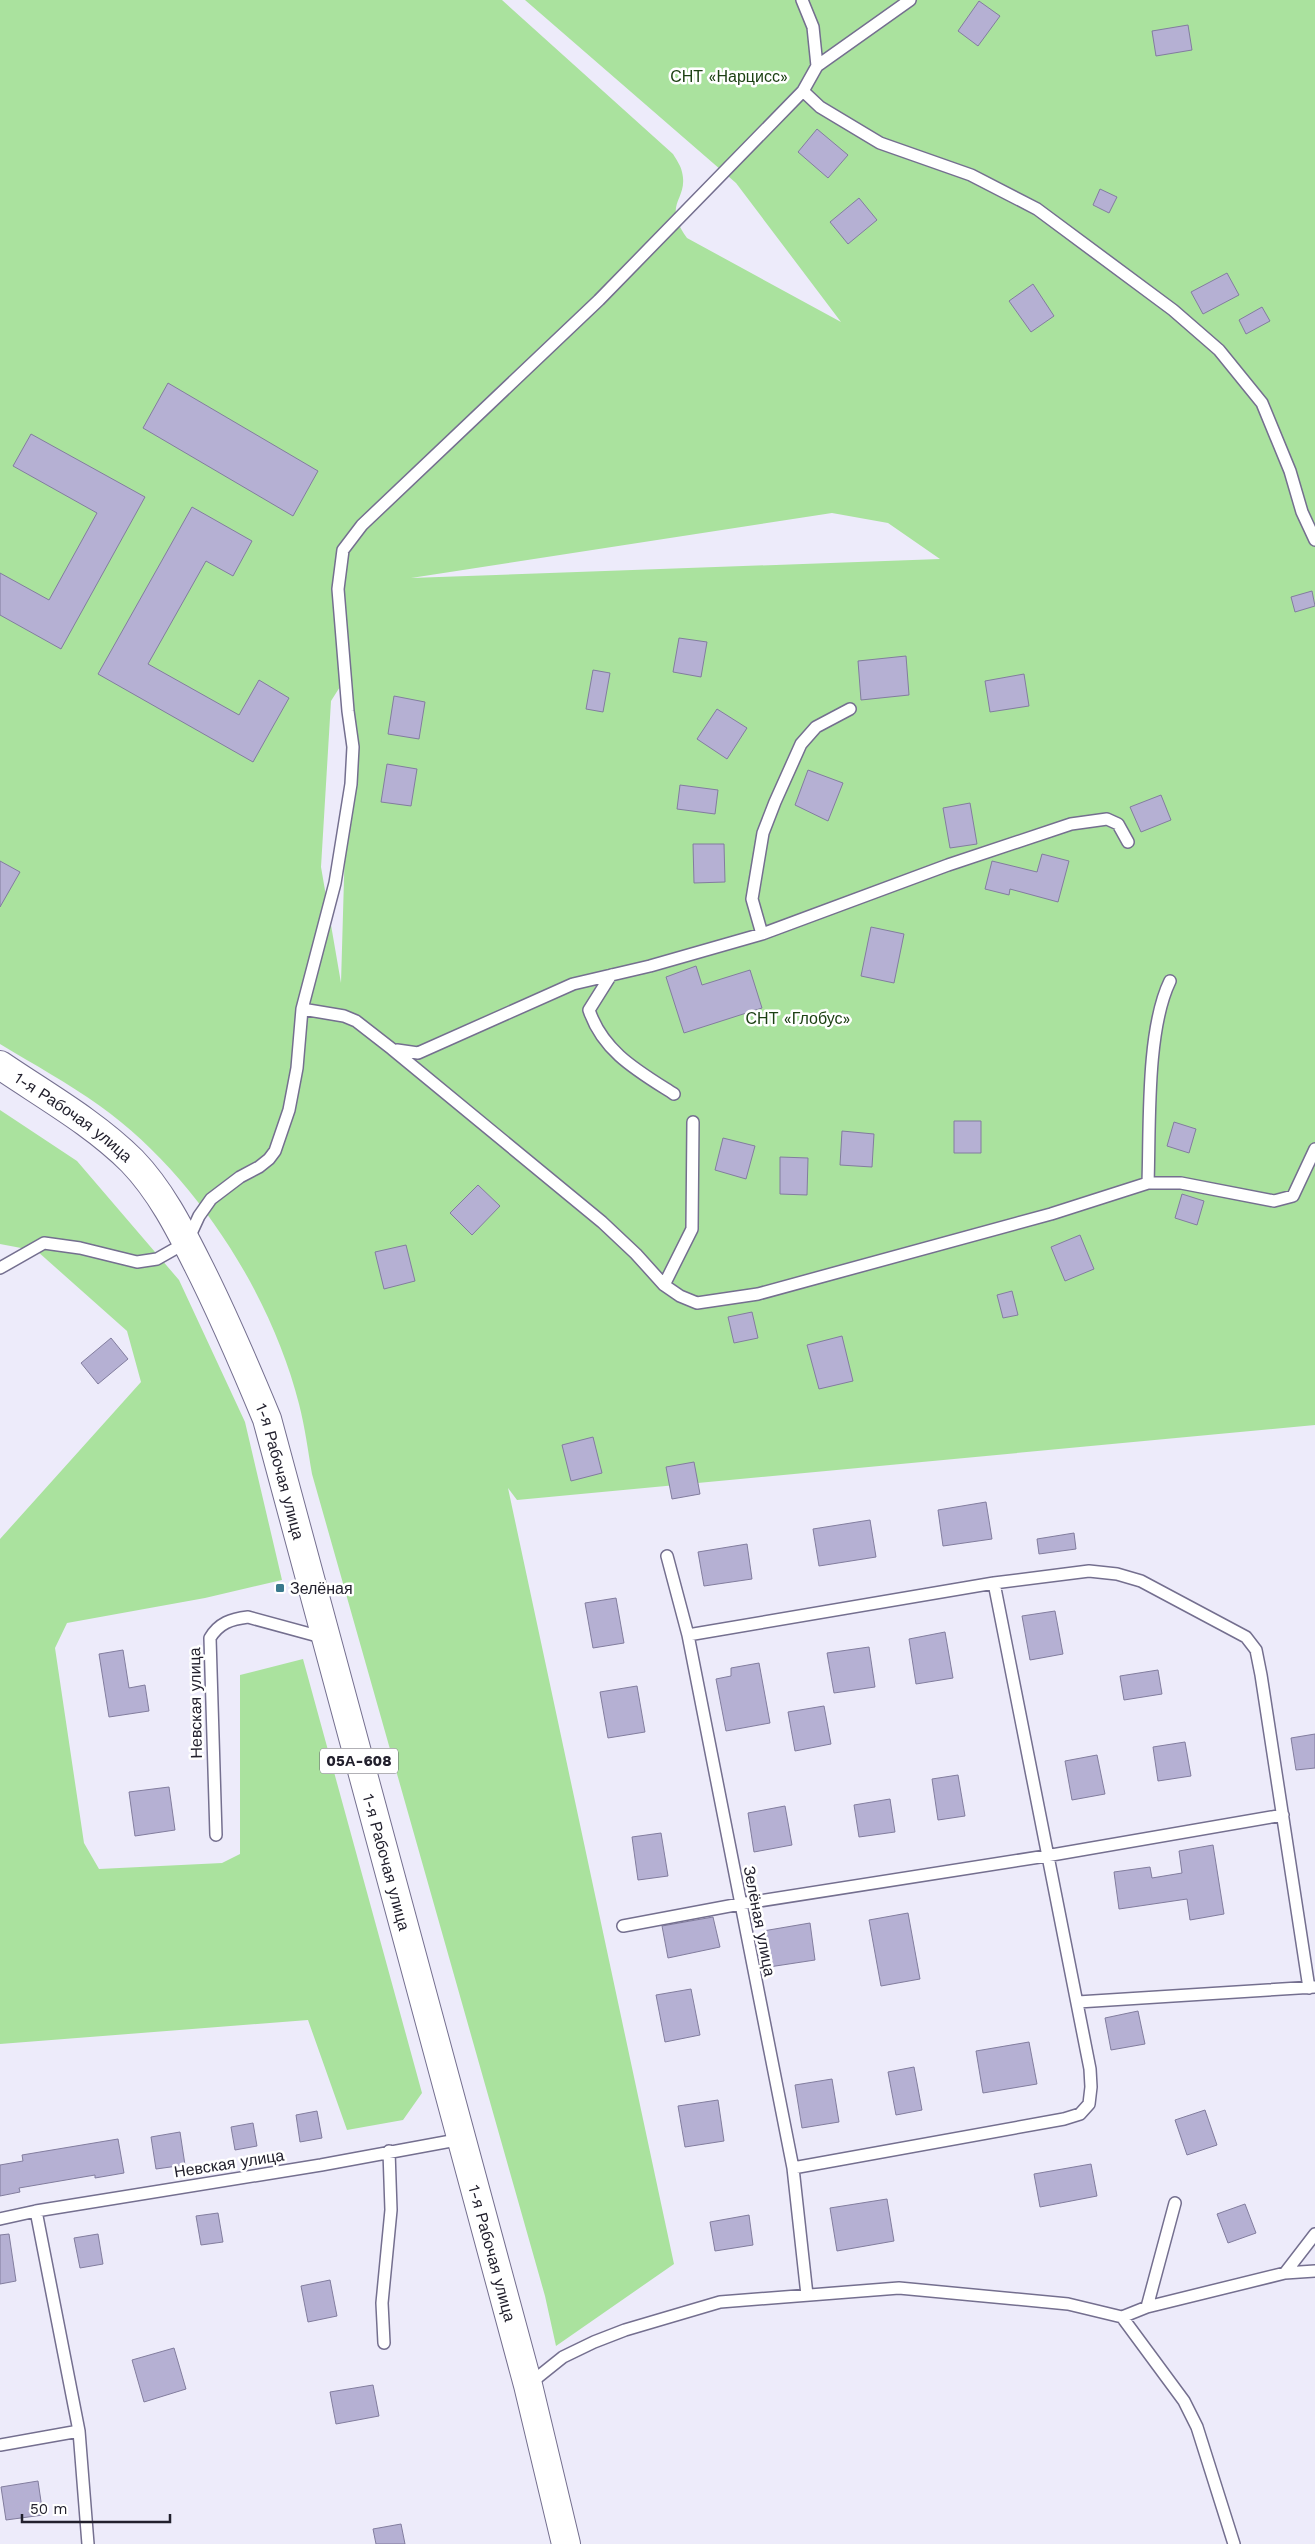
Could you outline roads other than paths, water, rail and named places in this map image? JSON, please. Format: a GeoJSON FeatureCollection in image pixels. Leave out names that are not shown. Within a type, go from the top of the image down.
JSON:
{"type":"FeatureCollection","features":[{"type":"Feature","properties":{"kind":"main road","name":"1-я Рабочая улица"},"geometry":{"type":"LineString","coordinates":[[0,1065],[102,1135],[132,1162],[157,1192],[187,1242],[227,1324],[267,1419],[528,2385],[566,2544]]}},
{"type":"Feature","properties":{"kind":"lane"},"geometry":{"type":"LineString","coordinates":[[802,0],[813,27],[817,66]]}},
{"type":"Feature","properties":{"kind":"lane"},"geometry":{"type":"LineString","coordinates":[[0,1268],[44,1243],[80,1248],[137,1262],[157,1259],[187,1242],[199,1216],[211,1199],[240,1177],[270,1159],[289,1110],[297,1068],[302,1009],[335,883],[351,784],[353,747],[348,711],[338,589],[343,550],[362,525],[599,300],[803,91],[817,66],[910,0]]}},
{"type":"Feature","properties":{"kind":"lane"},"geometry":{"type":"LineString","coordinates":[[803,91],[820,107],[880,143],[971,175],[1037,209],[1173,310],[1219,350],[1262,403],[1290,471],[1302,512],[1315,540]]}},
{"type":"Feature","properties":{"kind":"lane"},"geometry":{"type":"LineString","coordinates":[[762,934],[752,899],[763,833],[775,802],[801,744],[816,727],[850,709]]}},
{"type":"Feature","properties":{"kind":"lane"},"geometry":{"type":"LineString","coordinates":[[392,1049],[418,1053],[573,984],[658,964],[762,934],[948,865],[1071,824],[1107,819],[1118,824],[1128,842]]}},
{"type":"Feature","properties":{"kind":"lane"},"geometry":{"type":"LineString","coordinates":[[611,975],[589,1010],[595,1026],[623,1061],[674,1094]]}},
{"type":"Feature","properties":{"kind":"lane"},"geometry":{"type":"LineString","coordinates":[[1148,1183],[1156,1029],[1163,996],[1170,981]]}},
{"type":"Feature","properties":{"kind":"lane"},"geometry":{"type":"LineString","coordinates":[[302,1009],[344,1016],[356,1021],[602,1222],[636,1254],[664,1285],[680,1296],[697,1303],[758,1294],[1052,1214],[1148,1183],[1181,1183],[1274,1201],[1284,1200],[1294,1196],[1315,1149]]}},
{"type":"Feature","properties":{"kind":"lane"},"geometry":{"type":"LineString","coordinates":[[664,1285],[692,1229],[693,1122]]}},
{"type":"Feature","properties":{"kind":"lane","name":"Зелёная улица"},"geometry":{"type":"LineString","coordinates":[[667,1556],[688,1635],[793,2168],[807,2295]]}},
{"type":"Feature","properties":{"kind":"lane"},"geometry":{"type":"LineString","coordinates":[[688,1635],[994,1583],[1089,1571],[1118,1574],[1156,1589],[1246,1637],[1256,1650],[1312,1988],[1078,2002]]}},
{"type":"Feature","properties":{"kind":"lane"},"geometry":{"type":"LineString","coordinates":[[793,2168],[1025,2127],[1080,2114],[1089,2104],[1092,2087],[1078,2002],[1046,1856],[994,1583]]}},
{"type":"Feature","properties":{"kind":"lane","name":"Невская улица"},"geometry":{"type":"LineString","coordinates":[[216,1835],[210,1638],[218,1626],[236,1618],[248,1617],[325,1638]]}},
{"type":"Feature","properties":{"kind":"lane"},"geometry":{"type":"LineString","coordinates":[[623,1926],[740,1904],[1046,1856],[1283,1814]]}},
{"type":"Feature","properties":{"kind":"lane","name":"Невская улица"},"geometry":{"type":"LineString","coordinates":[[0,2219],[36,2211],[321,2165],[462,2139]]}},
{"type":"Feature","properties":{"kind":"lane"},"geometry":{"type":"LineString","coordinates":[[384,2343],[382,2303],[391,2210],[389,2151]]}},
{"type":"Feature","properties":{"kind":"lane"},"geometry":{"type":"LineString","coordinates":[[1147,2307],[1175,2203]]}},
{"type":"Feature","properties":{"kind":"lane"},"geometry":{"type":"LineString","coordinates":[[36,2211],[79,2431],[88,2544]]}},
{"type":"Feature","properties":{"kind":"lane"},"geometry":{"type":"LineString","coordinates":[[1285,2273],[1315,2234]]}},
{"type":"Feature","properties":{"kind":"lane"},"geometry":{"type":"LineString","coordinates":[[528,2385],[564,2357],[594,2342],[625,2330],[720,2302],[899,2288],[1068,2304],[1122,2317],[1147,2307],[1285,2273],[1315,2272]]}},
{"type":"Feature","properties":{"kind":"lane"},"geometry":{"type":"LineString","coordinates":[[1122,2317],[1184,2401],[1197,2427],[1234,2544]]}},
{"type":"Feature","properties":{"kind":"lane"},"geometry":{"type":"LineString","coordinates":[[0,2445],[79,2431]]}},
{"type":"Feature","properties":{"kind":"place","name":"Зелёная"},"geometry":{"type":"Point","coordinates":[280,1588]}},
{"type":"Feature","properties":{"kind":"park label","name":"СНТ «Нарцисс»"},"geometry":{"type":"Point","coordinates":[729,76]}},
{"type":"Feature","properties":{"kind":"park label","name":"СНТ «Глобус»"},"geometry":{"type":"Point","coordinates":[798,1018]}}]}
